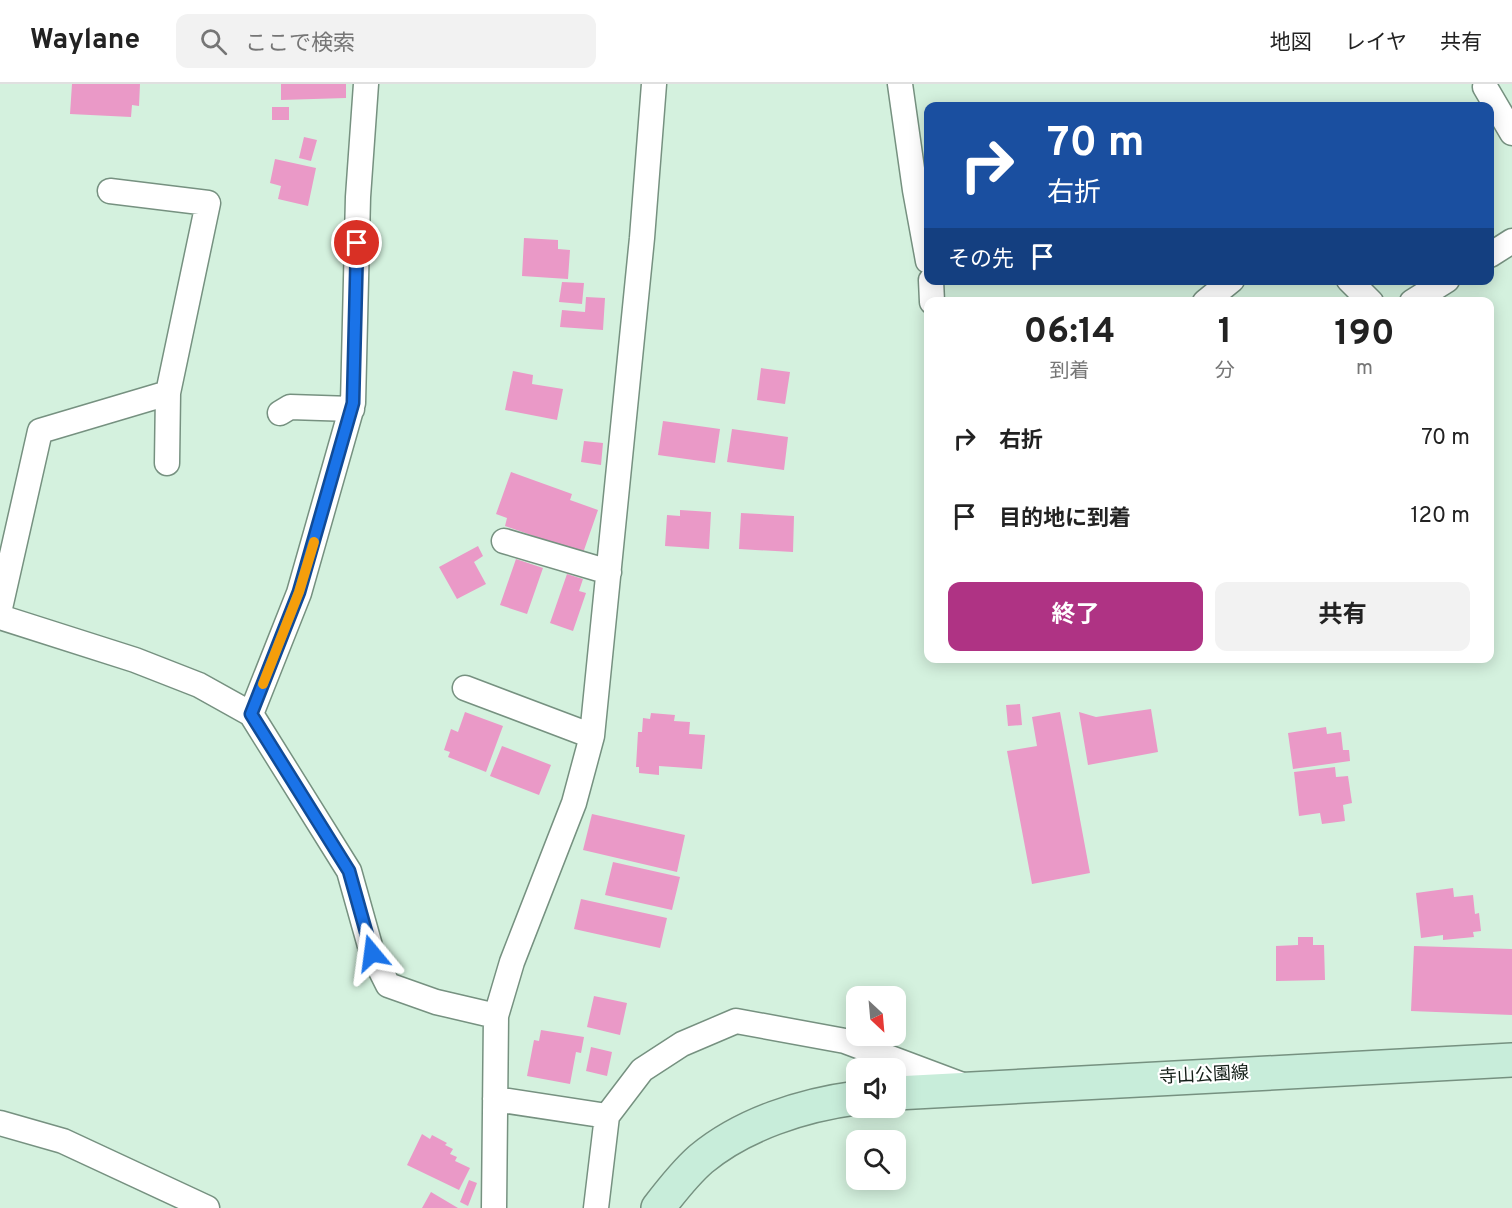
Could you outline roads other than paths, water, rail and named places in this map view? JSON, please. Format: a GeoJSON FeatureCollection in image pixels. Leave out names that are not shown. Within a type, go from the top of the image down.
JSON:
{"type":"FeatureCollection","features":[{"type":"Feature","properties":{"kind":"main road","name":"寺山公園線"},"geometry":{"type":"LineString","coordinates":[[906,1093],[1512,1060]]}},
{"type":"Feature","properties":{"kind":"main road"},"geometry":{"type":"LineString","coordinates":[[658,1208],[674,1187],[702,1158],[746,1131],[792,1112],[846,1100]]}},
{"type":"Feature","properties":{"kind":"street"},"geometry":{"type":"LineString","coordinates":[[251,714],[299,592],[352,409],[358,196],[366,84]]}},
{"type":"Feature","properties":{"kind":"street"},"geometry":{"type":"LineString","coordinates":[[494,1208],[496,1016],[512,962],[574,803],[592,736],[642,238],[654,84]]}},
{"type":"Feature","properties":{"kind":"street"},"geometry":{"type":"LineString","coordinates":[[900,84],[924,239]]}},
{"type":"Feature","properties":{"kind":"street"},"geometry":{"type":"LineString","coordinates":[[1485,87],[1494,102]]}},
{"type":"Feature","properties":{"kind":"street"},"geometry":{"type":"LineString","coordinates":[[1494,102],[1512,133]]}},
{"type":"Feature","properties":{"kind":"street"},"geometry":{"type":"LineString","coordinates":[[110,191],[208,203],[168,393],[167,464]]}},
{"type":"Feature","properties":{"kind":"street"},"geometry":{"type":"LineString","coordinates":[[1494,252],[1512,241]]}},
{"type":"Feature","properties":{"kind":"street"},"geometry":{"type":"LineString","coordinates":[[1211,297],[1226,285]]}},
{"type":"Feature","properties":{"kind":"street"},"geometry":{"type":"LineString","coordinates":[[1353,285],[1366,297]]}},
{"type":"Feature","properties":{"kind":"street"},"geometry":{"type":"LineString","coordinates":[[1420,297],[1439,285]]}},
{"type":"Feature","properties":{"kind":"street"},"geometry":{"type":"LineString","coordinates":[[0,608],[40,431],[168,393]]}},
{"type":"Feature","properties":{"kind":"street"},"geometry":{"type":"LineString","coordinates":[[280,413],[290,407],[352,409]]}},
{"type":"Feature","properties":{"kind":"street"},"geometry":{"type":"LineString","coordinates":[[504,541],[609,572]]}},
{"type":"Feature","properties":{"kind":"street"},"geometry":{"type":"LineString","coordinates":[[0,617],[135,660],[199,686],[251,714],[349,871],[372,953],[388,985],[436,1002],[496,1016]]}},
{"type":"Feature","properties":{"kind":"street"},"geometry":{"type":"LineString","coordinates":[[465,688],[592,736]]}},
{"type":"Feature","properties":{"kind":"street"},"geometry":{"type":"LineString","coordinates":[[596,1208],[607,1116],[642,1070],[682,1044],[736,1021],[845,1041],[971,1088]]}},
{"type":"Feature","properties":{"kind":"street"},"geometry":{"type":"LineString","coordinates":[[495,1099],[607,1116]]}},
{"type":"Feature","properties":{"kind":"street"},"geometry":{"type":"LineString","coordinates":[[0,1123],[63,1141],[207,1208]]}}]}
